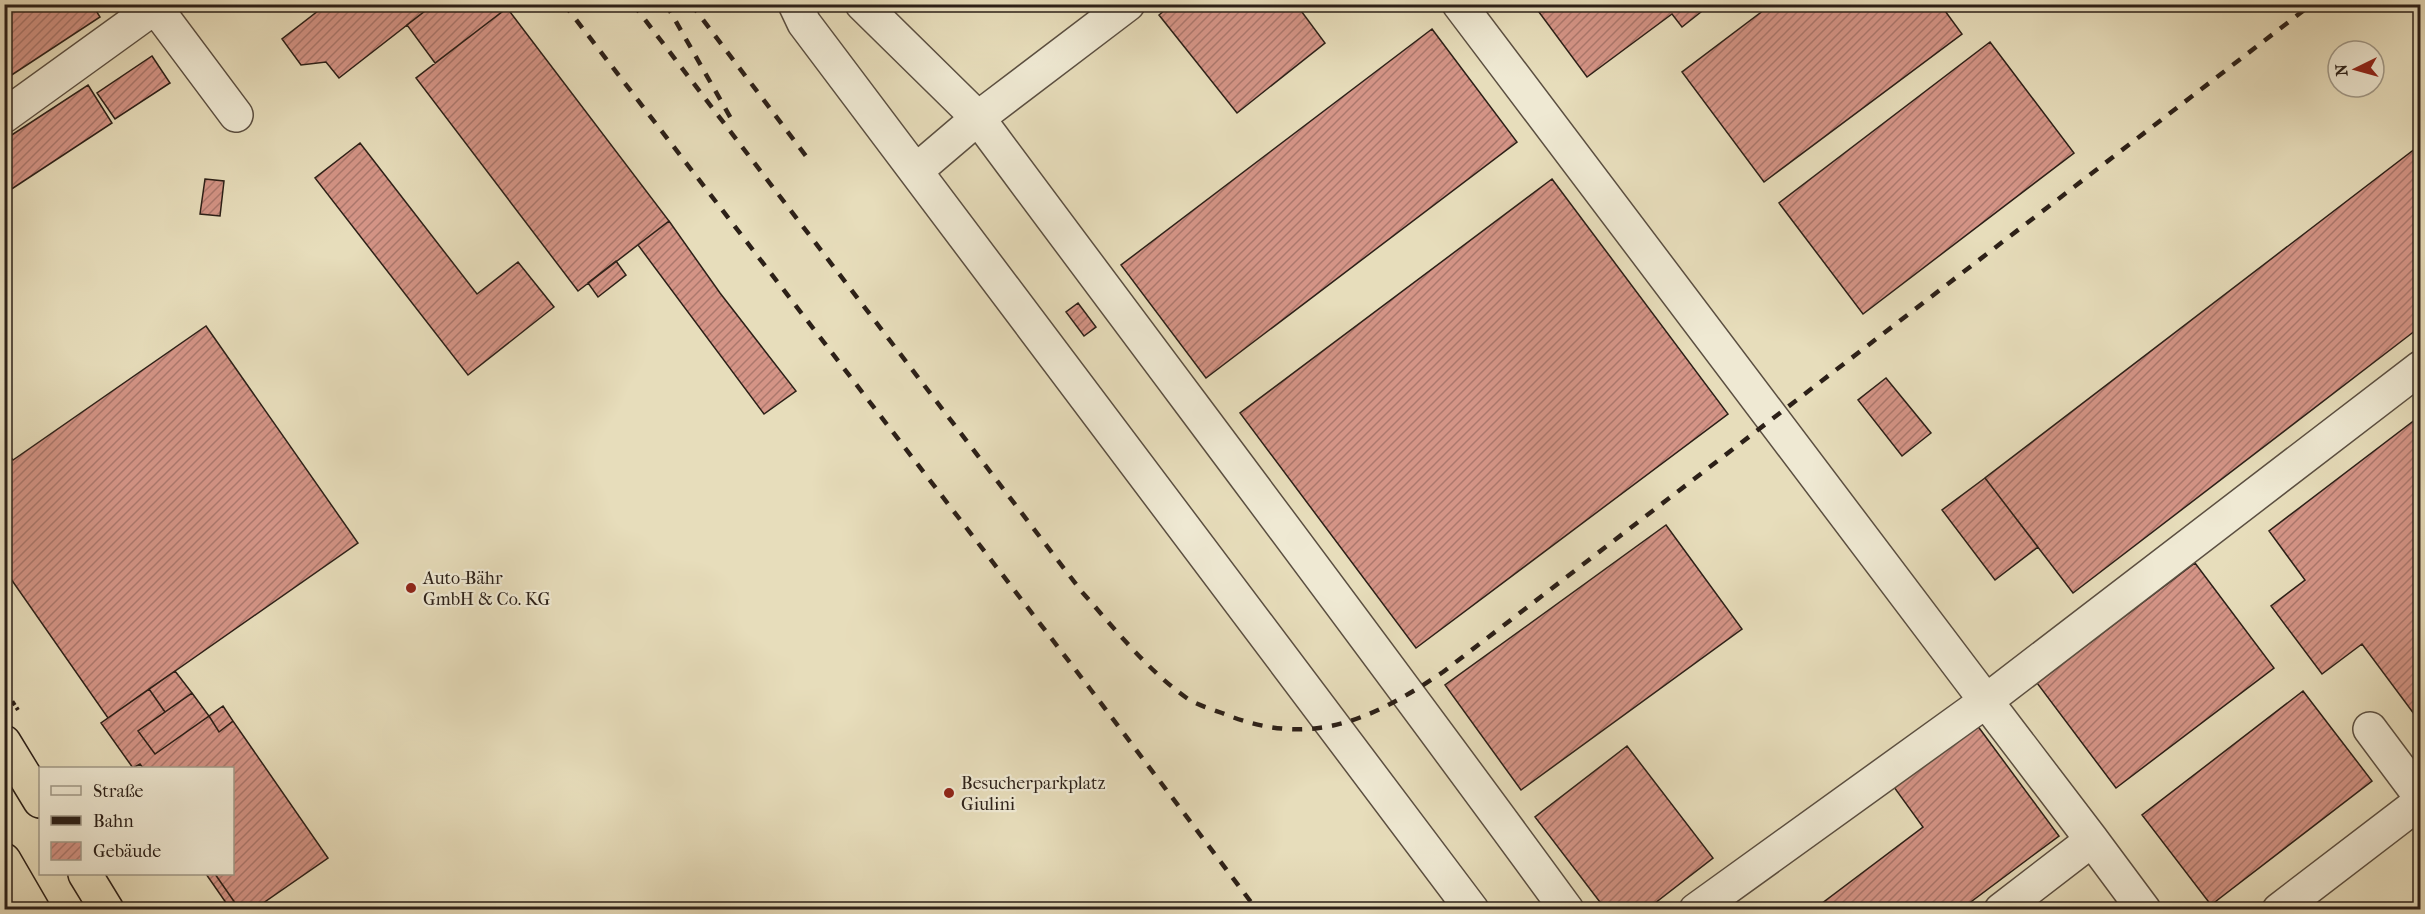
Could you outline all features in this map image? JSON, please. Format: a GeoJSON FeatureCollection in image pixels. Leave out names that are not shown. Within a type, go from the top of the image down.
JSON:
{"type":"FeatureCollection","features":[{"type":"Feature","properties":{"kind":"highway"},"geometry":{"type":"LineString","coordinates":[[4,742],[39,799]]}},
{"type":"Feature","properties":{"kind":"highway"},"geometry":{"type":"LineString","coordinates":[[4,860],[33,909]]}},
{"type":"Feature","properties":{"kind":"highway"},"geometry":{"type":"LineString","coordinates":[[86,875],[107,909]]}},
{"type":"Feature","properties":{"kind":"street"},"geometry":{"type":"LineString","coordinates":[[795,4],[804,23],[1472,909]]}},
{"type":"Feature","properties":{"kind":"street"},"geometry":{"type":"LineString","coordinates":[[862,4],[978,118],[1200,418],[1410,694],[1568,909]]}},
{"type":"Feature","properties":{"kind":"street"},"geometry":{"type":"LineString","coordinates":[[917,170],[978,118],[1128,4]]}},
{"type":"Feature","properties":{"kind":"street"},"geometry":{"type":"LineString","coordinates":[[1459,4],[2144,909]]}},
{"type":"Feature","properties":{"kind":"street"},"geometry":{"type":"LineString","coordinates":[[4,116],[154,6],[236,115]]}},
{"type":"Feature","properties":{"kind":"street"},"geometry":{"type":"LineString","coordinates":[[1696,909],[1986,701],[2421,368]]}},
{"type":"Feature","properties":{"kind":"street"},"geometry":{"type":"LineString","coordinates":[[2370,729],[2421,796]]}},
{"type":"Feature","properties":{"kind":"street"},"geometry":{"type":"LineString","coordinates":[[2279,909],[2421,802]]}},
{"type":"Feature","properties":{"kind":"street"},"geometry":{"type":"LineString","coordinates":[[2001,909],[2092,840]]}},
{"type":"Feature","properties":{"kind":"building"},"geometry":{"type":"Polygon","coordinates":[[[4,4],[92,4],[100,17],[4,80],[4,4]]]}},
{"type":"Feature","properties":{"kind":"building"},"geometry":{"type":"Polygon","coordinates":[[[327,4],[434,4],[339,78],[326,62],[301,65],[282,39],[327,4]]]}},
{"type":"Feature","properties":{"kind":"building"},"geometry":{"type":"Polygon","coordinates":[[[434,4],[504,4],[507,8],[435,63],[407,25],[434,4]]]}},
{"type":"Feature","properties":{"kind":"building"},"geometry":{"type":"Polygon","coordinates":[[[1172,4],[1296,4],[1325,43],[1237,113],[1159,15],[1172,4]]]}},
{"type":"Feature","properties":{"kind":"building"},"geometry":{"type":"Polygon","coordinates":[[[1533,4],[1711,4],[1682,27],[1672,14],[1587,77],[1533,4]]]}},
{"type":"Feature","properties":{"kind":"building"},"geometry":{"type":"Polygon","coordinates":[[[1772,4],[1940,4],[1962,34],[1764,182],[1682,72],[1772,4]]]}},
{"type":"Feature","properties":{"kind":"building"},"geometry":{"type":"Polygon","coordinates":[[[507,8],[669,221],[578,291],[416,78],[507,8]]]}},
{"type":"Feature","properties":{"kind":"building"},"geometry":{"type":"Polygon","coordinates":[[[1432,29],[1517,142],[1206,378],[1121,265],[1432,29]]]}},
{"type":"Feature","properties":{"kind":"building"},"geometry":{"type":"Polygon","coordinates":[[[1990,42],[2074,153],[1863,314],[1779,203],[1990,42]]]}},
{"type":"Feature","properties":{"kind":"building"},"geometry":{"type":"Polygon","coordinates":[[[152,56],[170,83],[115,119],[97,93],[152,56]]]}},
{"type":"Feature","properties":{"kind":"building"},"geometry":{"type":"Polygon","coordinates":[[[88,85],[112,123],[4,194],[4,140],[88,85]]]}},
{"type":"Feature","properties":{"kind":"building"},"geometry":{"type":"Polygon","coordinates":[[[360,143],[477,294],[518,262],[554,307],[468,375],[315,178],[360,143]]]}},
{"type":"Feature","properties":{"kind":"building"},"geometry":{"type":"Polygon","coordinates":[[[2420,145],[2420,327],[2073,593],[1985,478],[2420,145]]]}},
{"type":"Feature","properties":{"kind":"building"},"geometry":{"type":"Polygon","coordinates":[[[205,179],[224,181],[220,216],[200,214],[205,179]]]}},
{"type":"Feature","properties":{"kind":"building"},"geometry":{"type":"Polygon","coordinates":[[[1552,179],[1728,414],[1416,648],[1240,413],[1552,179]]]}},
{"type":"Feature","properties":{"kind":"building"},"geometry":{"type":"Polygon","coordinates":[[[669,221],[720,293],[796,391],[764,414],[638,245],[669,221]]]}},
{"type":"Feature","properties":{"kind":"building"},"geometry":{"type":"Polygon","coordinates":[[[616,261],[626,275],[598,297],[588,283],[616,261]]]}},
{"type":"Feature","properties":{"kind":"building"},"geometry":{"type":"Polygon","coordinates":[[[1078,303],[1096,327],[1084,336],[1066,312],[1078,303]]]}},
{"type":"Feature","properties":{"kind":"building"},"geometry":{"type":"Polygon","coordinates":[[[206,326],[358,543],[108,718],[4,569],[4,449],[13,460],[206,326]]]}},
{"type":"Feature","properties":{"kind":"building"},"geometry":{"type":"Polygon","coordinates":[[[1886,378],[1931,433],[1902,456],[1858,400],[1886,378]]]}},
{"type":"Feature","properties":{"kind":"building"},"geometry":{"type":"Polygon","coordinates":[[[2420,416],[2420,722],[2362,644],[2322,674],[2271,606],[2305,580],[2269,531],[2420,416]]]}},
{"type":"Feature","properties":{"kind":"building"},"geometry":{"type":"Polygon","coordinates":[[[1985,478],[2038,547],[1995,580],[1942,510],[1985,478]]]}},
{"type":"Feature","properties":{"kind":"building"},"geometry":{"type":"Polygon","coordinates":[[[1666,525],[1742,629],[1521,790],[1445,685],[1666,525]]]}},
{"type":"Feature","properties":{"kind":"building"},"geometry":{"type":"Polygon","coordinates":[[[2195,563],[2274,668],[2116,788],[2037,683],[2195,563]]]}},
{"type":"Feature","properties":{"kind":"building"},"geometry":{"type":"Polygon","coordinates":[[[175,671],[192,693],[165,712],[149,689],[175,671]]]}},
{"type":"Feature","properties":{"kind":"building"},"geometry":{"type":"Polygon","coordinates":[[[149,689],[165,712],[138,731],[155,754],[209,716],[219,732],[233,721],[328,858],[253,910],[240,910],[216,875],[234,875],[234,767],[142,767],[140,764],[132,767],[101,723],[149,689]]]}},
{"type":"Feature","properties":{"kind":"building"},"geometry":{"type":"Polygon","coordinates":[[[2303,691],[2372,781],[2211,905],[2142,815],[2303,691]]]}},
{"type":"Feature","properties":{"kind":"building"},"geometry":{"type":"Polygon","coordinates":[[[192,693],[209,716],[155,754],[138,731],[192,693]]]}},
{"type":"Feature","properties":{"kind":"building"},"geometry":{"type":"Polygon","coordinates":[[[223,706],[233,721],[219,732],[209,716],[223,706]]]}},
{"type":"Feature","properties":{"kind":"building"},"geometry":{"type":"Polygon","coordinates":[[[1974,721],[2059,836],[1960,910],[1813,910],[1923,827],[1891,783],[1974,721]]]}},
{"type":"Feature","properties":{"kind":"building"},"geometry":{"type":"Polygon","coordinates":[[[1627,746],[1713,858],[1646,910],[1606,910],[1535,817],[1627,746]]]}},
{"type":"Feature","properties":{"kind":"building"},"geometry":{"type":"Polygon","coordinates":[[[207,875],[216,875],[240,910],[231,910],[207,875]]]}},
{"type":"Feature","properties":{"kind":"railway"},"geometry":{"type":"LineString","coordinates":[[564,4],[1091,690],[1257,910]]}},
{"type":"Feature","properties":{"kind":"railway"},"geometry":{"type":"LineString","coordinates":[[633,4],[1082,592],[1132,648],[1173,688],[1188,699],[1253,724],[1283,729],[1311,729],[1364,716],[1390,704],[1443,672],[2312,4]]}},
{"type":"Feature","properties":{"kind":"railway"},"geometry":{"type":"LineString","coordinates":[[666,4],[733,122]]}},
{"type":"Feature","properties":{"kind":"railway"},"geometry":{"type":"LineString","coordinates":[[691,4],[806,156]]}},
{"type":"Feature","properties":{"kind":"place","name":"Auto-Bähr GmbH & Co. KG"},"geometry":{"type":"Point","coordinates":[411,588]}},
{"type":"Feature","properties":{"kind":"place","name":"Besucherparkplatz Giulini"},"geometry":{"type":"Point","coordinates":[949,793]}}]}
